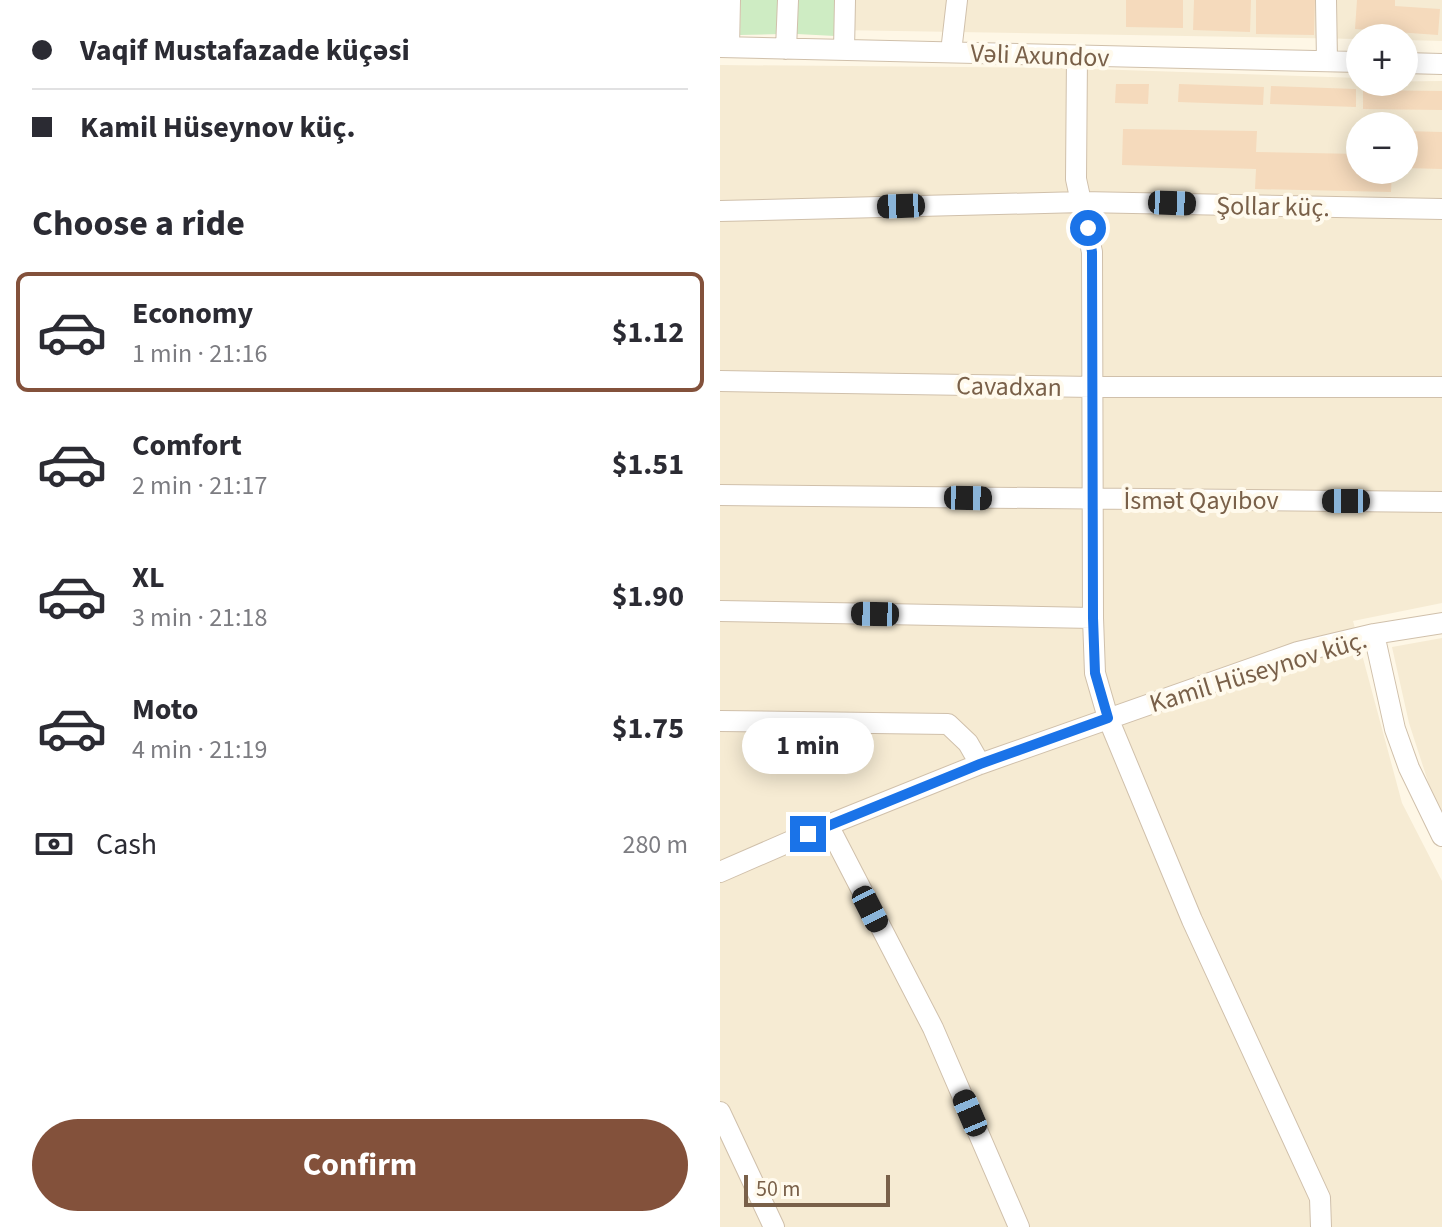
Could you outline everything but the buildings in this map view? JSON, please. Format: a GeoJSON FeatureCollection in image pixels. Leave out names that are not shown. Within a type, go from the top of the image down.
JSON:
{"type":"FeatureCollection","features":[{"type":"Feature","properties":{"kind":"street"},"geometry":{"type":"LineString","coordinates":[[724,47],[730,0]]}},
{"type":"Feature","properties":{"kind":"street"},"geometry":{"type":"LineString","coordinates":[[786,49],[788,0]]}},
{"type":"Feature","properties":{"kind":"street"},"geometry":{"type":"LineString","coordinates":[[844,50],[845,0]]}},
{"type":"Feature","properties":{"kind":"street"},"geometry":{"type":"LineString","coordinates":[[951,52],[957,0]]}},
{"type":"Feature","properties":{"kind":"street"},"geometry":{"type":"LineString","coordinates":[[1326,0],[1327,61]]}},
{"type":"Feature","properties":{"kind":"street","name":"Vəli Axundov"},"geometry":{"type":"LineString","coordinates":[[724,47],[1346,62]]}},
{"type":"Feature","properties":{"kind":"street"},"geometry":{"type":"LineString","coordinates":[[1077,56],[1076,179],[1092,252],[1091,499],[1095,673],[1108,718],[1192,920],[1320,1198],[1321,1227]]}},
{"type":"Feature","properties":{"kind":"street"},"geometry":{"type":"LineString","coordinates":[[1418,63],[1442,64]]}},
{"type":"Feature","properties":{"kind":"street","name":"Şollar küç."},"geometry":{"type":"LineString","coordinates":[[720,211],[1082,202],[1442,209]]}},
{"type":"Feature","properties":{"kind":"street","name":"Cavadxan"},"geometry":{"type":"LineString","coordinates":[[720,381],[1093,387],[1442,387]]}},
{"type":"Feature","properties":{"kind":"street","name":"İsmət Qayıbov"},"geometry":{"type":"LineString","coordinates":[[720,495],[1442,502]]}},
{"type":"Feature","properties":{"kind":"street"},"geometry":{"type":"LineString","coordinates":[[720,611],[1093,618]]}},
{"type":"Feature","properties":{"kind":"street","name":"Kamil Hüseynov küç."},"geometry":{"type":"LineString","coordinates":[[720,872],[980,764],[1298,652],[1374,634],[1442,623]]}},
{"type":"Feature","properties":{"kind":"street"},"geometry":{"type":"LineString","coordinates":[[1374,634],[1395,729],[1409,768],[1442,836]]}},
{"type":"Feature","properties":{"kind":"street"},"geometry":{"type":"LineString","coordinates":[[720,721],[948,724],[968,743],[980,764]]}},
{"type":"Feature","properties":{"kind":"street"},"geometry":{"type":"LineString","coordinates":[[828,825],[933,1028],[1019,1227]]}},
{"type":"Feature","properties":{"kind":"street"},"geometry":{"type":"LineString","coordinates":[[720,1112],[774,1227]]}},
{"type":"Feature","properties":{"kind":"shaded area"},"geometry":{"type":"Polygon","coordinates":[[[720,0],[1442,0],[1442,41],[1418,40],[1418,24],[1346,24],[1346,39],[720,28],[720,0]]]}},
{"type":"Feature","properties":{"kind":"shaded area"},"geometry":{"type":"Polygon","coordinates":[[[720,65],[1063,68],[1346,78],[1346,96],[1418,96],[1418,81],[1442,81],[1442,603],[1353,621],[1402,803],[1442,881],[1442,1227],[720,1227],[720,65]]]}},
{"type":"Feature","properties":{"kind":"shaded area"},"geometry":{"type":"Polygon","coordinates":[[[1442,638],[1442,813],[1433,797],[1409,723],[1392,647],[1442,638]]]}},
{"type":"Feature","properties":{"kind":"green space"},"geometry":{"type":"Polygon","coordinates":[[[741,0],[781,0],[781,34],[740,35],[741,0]]]}},
{"type":"Feature","properties":{"kind":"green space"},"geometry":{"type":"Polygon","coordinates":[[[797,0],[836,0],[835,36],[797,34],[797,0]]]}},
{"type":"Feature","properties":{"kind":"route"},"geometry":{"type":"LineString","coordinates":[[808,834],[980,764],[1108,718],[1095,673],[1091,499],[1092,252],[1088,228]]}}]}
